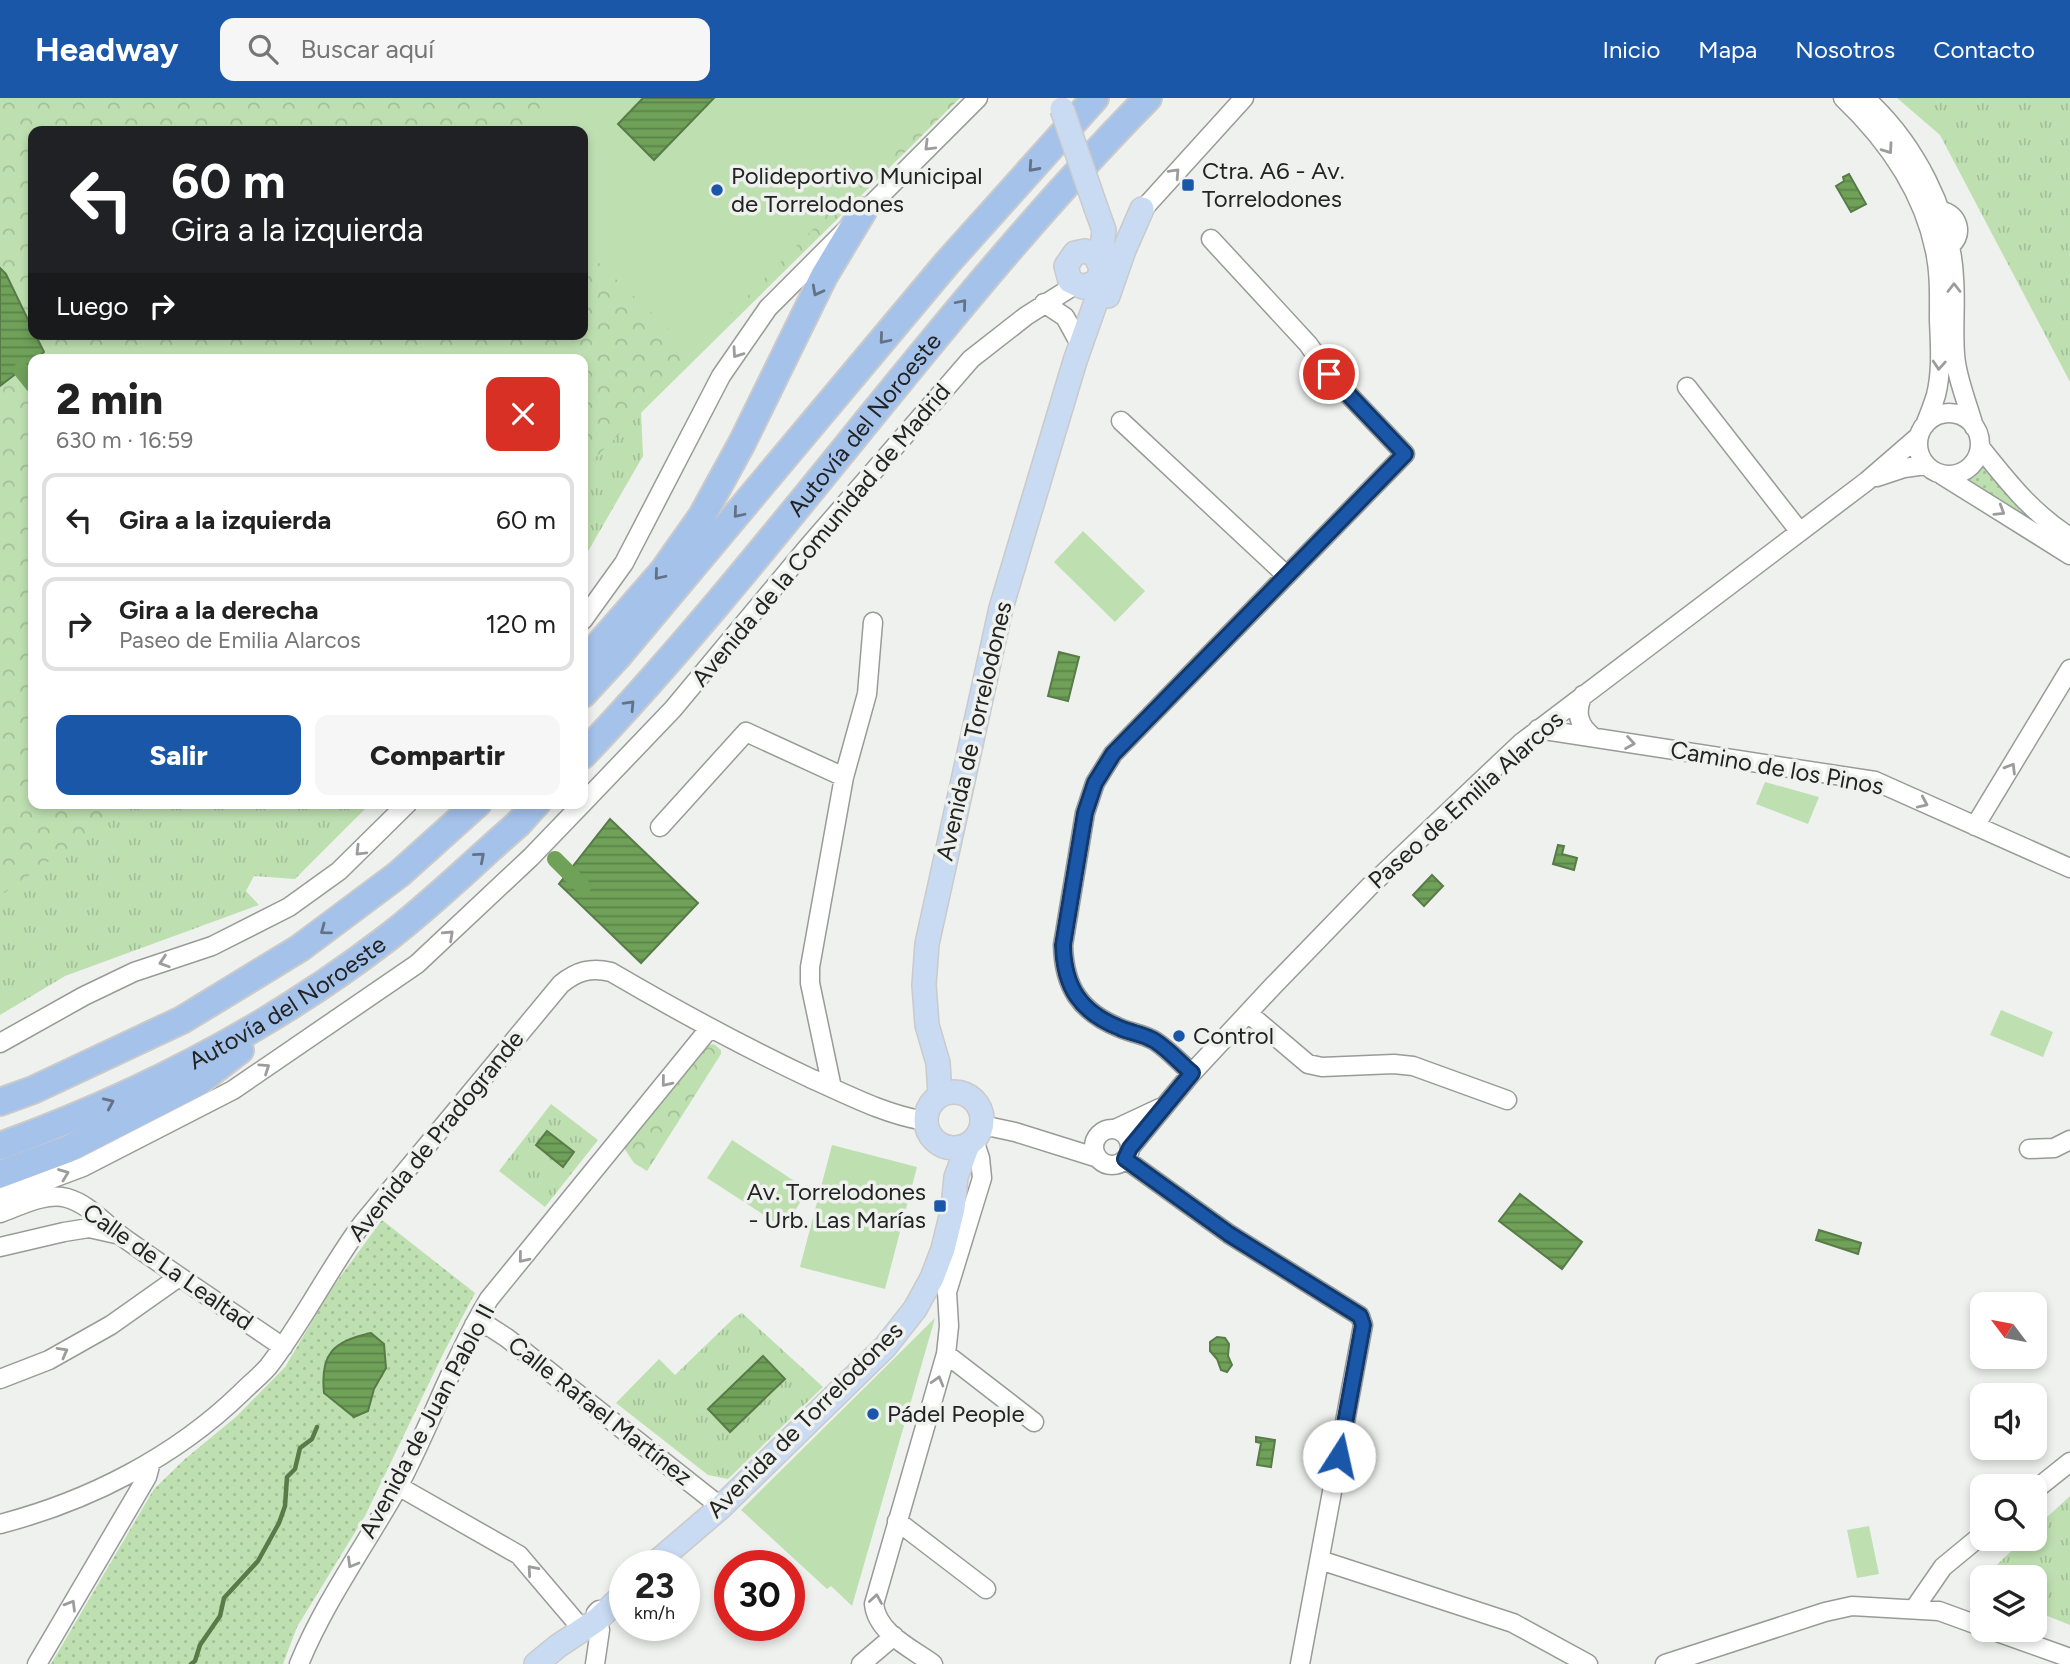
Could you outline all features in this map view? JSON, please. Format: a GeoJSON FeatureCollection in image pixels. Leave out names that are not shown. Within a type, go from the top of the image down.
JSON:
{"type":"FeatureCollection","features":[{"type":"Feature","properties":{"kind":"highway","name":"Autovía del Noroeste"},"geometry":{"type":"LineString","coordinates":[[588,689],[947,263],[1095,98]]}},
{"type":"Feature","properties":{"kind":"highway","name":"Autovía del Noroeste"},"geometry":{"type":"LineString","coordinates":[[588,750],[647,687],[745,572],[957,309],[1048,205],[1148,98]]}},
{"type":"Feature","properties":{"kind":"highway"},"geometry":{"type":"LineString","coordinates":[[1109,138],[1166,98]]}},
{"type":"Feature","properties":{"kind":"highway"},"geometry":{"type":"LineString","coordinates":[[588,657],[664,570],[702,516],[742,443],[824,276],[863,211]]}},
{"type":"Feature","properties":{"kind":"highway"},"geometry":{"type":"LineString","coordinates":[[399,874],[456,809]]}},
{"type":"Feature","properties":{"kind":"highway","name":"Autovía del Noroeste"},"geometry":{"type":"LineString","coordinates":[[0,1102],[33,1090],[182,1020],[300,948],[399,874],[471,809]]}},
{"type":"Feature","properties":{"kind":"highway","name":"Autovía del Noroeste"},"geometry":{"type":"LineString","coordinates":[[0,1146],[68,1121],[153,1083],[237,1038],[318,989],[388,938],[532,809]]}},
{"type":"Feature","properties":{"kind":"highway"},"geometry":{"type":"LineString","coordinates":[[0,1174],[68,1149],[197,1083],[318,989]]}},
{"type":"Feature","properties":{"kind":"main road","name":"Avenida de Torrelodones"},"geometry":{"type":"LineString","coordinates":[[950,1094],[927,1025],[923,985],[927,944],[1001,608],[1075,361],[1099,293],[1104,230],[1058,102]]}},
{"type":"Feature","properties":{"kind":"main road"},"geometry":{"type":"LineString","coordinates":[[1080,252],[1095,255],[1101,268],[1096,282],[1090,286],[1075,285],[1068,277],[1066,266],[1071,257],[1080,252],[1088,242],[1096,208]]}},
{"type":"Feature","properties":{"kind":"main road","name":"Avenida de Torrelodones"},"geometry":{"type":"LineString","coordinates":[[1063,404],[1080,385],[1114,276],[1142,209]]}},
{"type":"Feature","properties":{"kind":"main road","name":"Avenida de Torrelodones"},"geometry":{"type":"LineString","coordinates":[[1075,285],[1075,361]]}},
{"type":"Feature","properties":{"kind":"main road"},"geometry":{"type":"LineString","coordinates":[[950,1094],[975,1100],[983,1116],[968,1140],[932,1138],[925,1121],[932,1102],[950,1094]]}},
{"type":"Feature","properties":{"kind":"main road","name":"Avenida de Torrelodones"},"geometry":{"type":"LineString","coordinates":[[671,1550],[721,1507],[885,1347],[915,1309],[932,1278],[943,1249],[953,1208],[956,1177],[968,1140]]}},
{"type":"Feature","properties":{"kind":"main road"},"geometry":{"type":"LineString","coordinates":[[536,1664],[609,1603]]}},
{"type":"Feature","properties":{"kind":"street"},"geometry":{"type":"LineString","coordinates":[[1101,268],[1142,209],[1244,98]]}},
{"type":"Feature","properties":{"kind":"street"},"geometry":{"type":"LineString","coordinates":[[1843,98],[1878,134],[1932,212]]}},
{"type":"Feature","properties":{"kind":"street"},"geometry":{"type":"LineString","coordinates":[[1865,98],[1892,125],[1921,167],[1942,248],[1955,276],[1955,356],[1980,447],[1977,457],[1963,472],[1942,475]]}},
{"type":"Feature","properties":{"kind":"street"},"geometry":{"type":"LineString","coordinates":[[588,613],[625,563],[721,376],[768,308],[977,99]]}},
{"type":"Feature","properties":{"kind":"street"},"geometry":{"type":"LineString","coordinates":[[1192,1073],[1155,1041],[1100,1020],[1082,1004],[1070,987],[1063,967],[1063,945],[1085,813],[1095,783],[1113,754],[1405,454],[1329,374],[1308,344],[1211,239]]}},
{"type":"Feature","properties":{"kind":"street"},"geometry":{"type":"LineString","coordinates":[[1942,248],[1939,276],[1940,362],[1936,395],[1922,430],[1920,456],[1926,465],[2070,555]]}},
{"type":"Feature","properties":{"kind":"street","name":"Avenida de la Comunidad de Madrid"},"geometry":{"type":"LineString","coordinates":[[588,798],[673,709],[807,548],[971,359],[1044,303],[1075,285]]}},
{"type":"Feature","properties":{"kind":"street"},"geometry":{"type":"LineString","coordinates":[[1044,303],[1065,317],[1076,337]]}},
{"type":"Feature","properties":{"kind":"street"},"geometry":{"type":"LineString","coordinates":[[1687,387],[1800,532]]}},
{"type":"Feature","properties":{"kind":"street"},"geometry":{"type":"LineString","coordinates":[[1922,430],[1932,418],[1950,413],[1968,420],[1975,427]]}},
{"type":"Feature","properties":{"kind":"street"},"geometry":{"type":"LineString","coordinates":[[1121,421],[1286,575]]}},
{"type":"Feature","properties":{"kind":"street","name":"Paseo de Emilia Alarcos"},"geometry":{"type":"LineString","coordinates":[[1127,1153],[1192,1073],[1369,887],[1538,729],[1867,481],[1922,430]]}},
{"type":"Feature","properties":{"kind":"street"},"geometry":{"type":"LineString","coordinates":[[1980,447],[2021,498],[2039,516],[2070,537]]}},
{"type":"Feature","properties":{"kind":"street","name":"Paseo de Emilia Alarcos"},"geometry":{"type":"LineString","coordinates":[[1867,481],[1904,468],[1926,465]]}},
{"type":"Feature","properties":{"kind":"street"},"geometry":{"type":"LineString","coordinates":[[832,1088],[810,983],[810,967],[844,777],[867,694],[873,622]]}},
{"type":"Feature","properties":{"kind":"street"},"geometry":{"type":"LineString","coordinates":[[1975,826],[2070,669]]}},
{"type":"Feature","properties":{"kind":"street"},"geometry":{"type":"LineString","coordinates":[[1583,695],[1578,714],[1580,723],[1593,737]]}},
{"type":"Feature","properties":{"kind":"street","name":"Camino de los Pinos"},"geometry":{"type":"LineString","coordinates":[[1538,729],[1875,781],[2070,868]]}},
{"type":"Feature","properties":{"kind":"street"},"geometry":{"type":"LineString","coordinates":[[660,827],[746,732],[844,777]]}},
{"type":"Feature","properties":{"kind":"street"},"geometry":{"type":"LineString","coordinates":[[0,1043],[84,996],[134,972],[212,946],[289,907],[339,872],[402,809]]}},
{"type":"Feature","properties":{"kind":"street","name":"Avenida de la Comunidad de Madrid"},"geometry":{"type":"LineString","coordinates":[[0,1198],[83,1167],[245,1082],[417,964],[530,858],[577,809]]}},
{"type":"Feature","properties":{"kind":"street","name":"Avenida de Pradogrande"},"geometry":{"type":"LineString","coordinates":[[0,1524],[111,1483],[151,1462],[216,1417],[265,1370],[283,1347],[338,1257],[362,1224],[561,984],[572,975],[598,969],[611,972],[709,1029],[832,1088],[891,1113],[925,1121]]}},
{"type":"Feature","properties":{"kind":"street"},"geometry":{"type":"LineString","coordinates":[[1249,1014],[1308,1064],[1321,1067],[1394,1064],[1413,1066],[1507,1100]]}},
{"type":"Feature","properties":{"kind":"street","name":"Avenida de Juan Pablo II"},"geometry":{"type":"LineString","coordinates":[[299,1664],[313,1629],[398,1486],[474,1325],[489,1299],[709,1029]]}},
{"type":"Feature","properties":{"kind":"street","name":"Paseo de Emilia Alarcos"},"geometry":{"type":"LineString","coordinates":[[1115,1129],[1166,1105]]}},
{"type":"Feature","properties":{"kind":"street"},"geometry":{"type":"LineString","coordinates":[[968,1140],[1051,1143],[1098,1136],[1109,1129],[1115,1129],[1126,1136],[1127,1153],[1229,1234],[1360,1316],[1363,1325],[1300,1664]]}},
{"type":"Feature","properties":{"kind":"street"},"geometry":{"type":"LineString","coordinates":[[1098,1136],[1095,1151],[1098,1158]]}},
{"type":"Feature","properties":{"kind":"street"},"geometry":{"type":"LineString","coordinates":[[933,1664],[883,1626],[875,1616],[874,1604],[946,1354],[949,1326],[947,1292],[982,1178],[981,1158],[968,1140]]}},
{"type":"Feature","properties":{"kind":"street"},"geometry":{"type":"LineString","coordinates":[[2029,1149],[2054,1148],[2070,1140]]}},
{"type":"Feature","properties":{"kind":"street"},"geometry":{"type":"LineString","coordinates":[[1051,1143],[1112,1164],[1127,1153]]}},
{"type":"Feature","properties":{"kind":"street","name":"Calle de La Lealtad"},"geometry":{"type":"LineString","coordinates":[[0,1213],[49,1196],[68,1198],[283,1347]]}},
{"type":"Feature","properties":{"kind":"street"},"geometry":{"type":"LineString","coordinates":[[0,1247],[89,1228],[120,1235]]}},
{"type":"Feature","properties":{"kind":"street"},"geometry":{"type":"LineString","coordinates":[[0,1379],[49,1360],[111,1325],[179,1277]]}},
{"type":"Feature","properties":{"kind":"street","name":"Calle Rafael Martínez"},"geometry":{"type":"LineString","coordinates":[[474,1325],[490,1327],[507,1338],[721,1507]]}},
{"type":"Feature","properties":{"kind":"street"},"geometry":{"type":"LineString","coordinates":[[946,1354],[1034,1422]]}},
{"type":"Feature","properties":{"kind":"street"},"geometry":{"type":"LineString","coordinates":[[37,1664],[147,1477],[151,1462]]}},
{"type":"Feature","properties":{"kind":"street"},"geometry":{"type":"LineString","coordinates":[[2047,1480],[2070,1462]]}},
{"type":"Feature","properties":{"kind":"street"},"geometry":{"type":"LineString","coordinates":[[398,1486],[519,1555],[587,1621],[600,1630],[595,1664]]}},
{"type":"Feature","properties":{"kind":"street"},"geometry":{"type":"LineString","coordinates":[[897,1521],[986,1588]]}},
{"type":"Feature","properties":{"kind":"street"},"geometry":{"type":"LineString","coordinates":[[1914,1609],[1942,1567],[1970,1544]]}},
{"type":"Feature","properties":{"kind":"street"},"geometry":{"type":"LineString","coordinates":[[1320,1560],[1513,1623],[1588,1664]]}},
{"type":"Feature","properties":{"kind":"street"},"geometry":{"type":"LineString","coordinates":[[1665,1664],[1825,1612],[1852,1606],[1939,1611],[1970,1622]]}},
{"type":"Feature","properties":{"kind":"street"},"geometry":{"type":"LineString","coordinates":[[861,1664],[894,1636]]}},
{"type":"Feature","properties":{"kind":"street"},"geometry":{"type":"LineString","coordinates":[[2025,1642],[2070,1658]]}},
{"type":"Feature","properties":{"kind":"green space"},"geometry":{"type":"Polygon","coordinates":[[[0,98],[28,126],[28,340],[369,340],[121,354],[28,354],[28,809],[365,809],[295,879],[254,876],[246,891],[259,905],[65,976],[0,1015],[0,98]]]}},
{"type":"Feature","properties":{"kind":"green space"},"geometry":{"type":"Polygon","coordinates":[[[0,98],[960,98],[588,465],[588,354],[28,354],[28,809],[123,809],[0,896],[0,98]]]}},
{"type":"Feature","properties":{"kind":"green space","name":"Polideportivo Municipal de Torrelodones"},"geometry":{"type":"Polygon","coordinates":[[[554,98],[941,98],[693,352],[588,253],[588,126],[536,126],[539,115],[554,98]]]}},
{"type":"Feature","properties":{"kind":"green space"},"geometry":{"type":"Polygon","coordinates":[[[1897,98],[2070,98],[2070,382],[1940,135],[1897,98]]]}},
{"type":"Feature","properties":{"kind":"green space"},"geometry":{"type":"Polygon","coordinates":[[[588,371],[640,388],[643,456],[588,551],[588,371]]]}},
{"type":"Feature","properties":{"kind":"green space"},"geometry":{"type":"Polygon","coordinates":[[[1983,458],[2070,548],[1961,480],[1977,470],[1983,458]]]}},
{"type":"Feature","properties":{"kind":"green space"},"geometry":{"type":"Polygon","coordinates":[[[1083,531],[1145,591],[1115,622],[1054,562],[1083,531]]]}},
{"type":"Feature","properties":{"kind":"green space"},"geometry":{"type":"Polygon","coordinates":[[[1765,782],[1819,797],[1808,824],[1756,804],[1765,782]]]}},
{"type":"Feature","properties":{"kind":"green space"},"geometry":{"type":"Polygon","coordinates":[[[2001,1010],[2053,1032],[2043,1057],[1990,1035],[2001,1010]]]}},
{"type":"Feature","properties":{"kind":"green space"},"geometry":{"type":"Polygon","coordinates":[[[714,1044],[721,1050],[721,1054],[647,1171],[634,1163],[624,1148],[709,1045],[714,1044]]]}},
{"type":"Feature","properties":{"kind":"green space"},"geometry":{"type":"Polygon","coordinates":[[[551,1104],[598,1140],[545,1207],[499,1171],[551,1104]]]}},
{"type":"Feature","properties":{"kind":"green space"},"geometry":{"type":"Polygon","coordinates":[[[732,1140],[808,1190],[784,1228],[707,1178],[732,1140]]]}},
{"type":"Feature","properties":{"kind":"green space"},"geometry":{"type":"Polygon","coordinates":[[[832,1145],[917,1167],[885,1289],[800,1267],[832,1145]]]}},
{"type":"Feature","properties":{"kind":"green space"},"geometry":{"type":"Polygon","coordinates":[[[382,1220],[475,1293],[365,1516],[297,1627],[283,1664],[51,1664],[154,1489],[237,1416],[285,1367],[332,1288],[382,1220]]]}},
{"type":"Feature","properties":{"kind":"green space"},"geometry":{"type":"Polygon","coordinates":[[[742,1313],[823,1387],[728,1479],[708,1475],[616,1403],[659,1359],[675,1375],[742,1313]]]}},
{"type":"Feature","properties":{"kind":"green space","name":"Pádel People"},"geometry":{"type":"Polygon","coordinates":[[[935,1318],[852,1606],[831,1586],[827,1589],[805,1569],[805,1550],[785,1550],[741,1510],[935,1318]]]}},
{"type":"Feature","properties":{"kind":"green space"},"geometry":{"type":"Polygon","coordinates":[[[2070,1496],[2070,1625],[2047,1616],[2047,1565],[1997,1565],[2011,1551],[2047,1551],[2047,1517],[2070,1496]]]}},
{"type":"Feature","properties":{"kind":"green space"},"geometry":{"type":"Polygon","coordinates":[[[1869,1526],[1879,1574],[1857,1578],[1847,1530],[1869,1526]]]}},
{"type":"Feature","properties":{"kind":"shaded area"},"geometry":{"type":"Polygon","coordinates":[[[643,98],[714,98],[654,160],[618,124],[643,98]]]}},
{"type":"Feature","properties":{"kind":"shaded area"},"geometry":{"type":"Polygon","coordinates":[[[1849,174],[1866,204],[1851,212],[1836,186],[1849,174]]]}},
{"type":"Feature","properties":{"kind":"shaded area"},"geometry":{"type":"Polygon","coordinates":[[[0,268],[6,274],[28,320],[28,340],[38,340],[44,352],[28,354],[28,364],[0,386],[0,268]]]}},
{"type":"Feature","properties":{"kind":"shaded area"},"geometry":{"type":"Polygon","coordinates":[[[1059,652],[1079,657],[1068,701],[1048,696],[1059,652]]]}},
{"type":"Feature","properties":{"kind":"shaded area"},"geometry":{"type":"Polygon","coordinates":[[[610,819],[698,903],[641,963],[559,884],[610,819]]]}},
{"type":"Feature","properties":{"kind":"shaded area"},"geometry":{"type":"Polygon","coordinates":[[[1558,845],[1564,846],[1562,854],[1577,858],[1574,870],[1553,864],[1558,845]]]}},
{"type":"Feature","properties":{"kind":"shaded area"},"geometry":{"type":"Polygon","coordinates":[[[1432,875],[1443,886],[1424,906],[1413,895],[1432,875]]]}},
{"type":"Feature","properties":{"kind":"shaded area"},"geometry":{"type":"Polygon","coordinates":[[[547,1131],[574,1152],[563,1167],[536,1145],[547,1131]]]}},
{"type":"Feature","properties":{"kind":"shaded area"},"geometry":{"type":"Polygon","coordinates":[[[1520,1194],[1582,1242],[1562,1269],[1499,1221],[1520,1194]]]}},
{"type":"Feature","properties":{"kind":"shaded area"},"geometry":{"type":"Polygon","coordinates":[[[1819,1230],[1861,1243],[1858,1254],[1816,1240],[1819,1230]]]}},
{"type":"Feature","properties":{"kind":"shaded area"},"geometry":{"type":"Polygon","coordinates":[[[371,1333],[384,1344],[386,1368],[374,1389],[368,1411],[354,1417],[324,1393],[324,1368],[327,1359],[338,1345],[371,1333]]]}},
{"type":"Feature","properties":{"kind":"shaded area"},"geometry":{"type":"Polygon","coordinates":[[[1217,1337],[1225,1338],[1229,1344],[1228,1356],[1232,1365],[1227,1372],[1221,1370],[1210,1351],[1210,1342],[1217,1337]]]}},
{"type":"Feature","properties":{"kind":"shaded area"},"geometry":{"type":"Polygon","coordinates":[[[763,1356],[785,1379],[730,1432],[708,1409],[763,1356]]]}},
{"type":"Feature","properties":{"kind":"shaded area"},"geometry":{"type":"Polygon","coordinates":[[[1256,1437],[1275,1440],[1271,1467],[1257,1465],[1261,1443],[1256,1442],[1256,1437]]]}},
{"type":"Feature","properties":{"kind":"waterway"},"geometry":{"type":"LineString","coordinates":[[21,370],[28,379]]}},
{"type":"Feature","properties":{"kind":"waterway"},"geometry":{"type":"LineString","coordinates":[[555,859],[583,887]]}},
{"type":"Feature","properties":{"kind":"waterway"},"geometry":{"type":"LineString","coordinates":[[191,1664],[195,1661],[200,1645],[220,1616],[224,1598],[258,1561],[279,1523],[285,1506],[287,1477],[295,1469],[300,1448],[312,1439],[317,1427]]}},
{"type":"Feature","properties":{"kind":"place","name":"Ctra. A6 - Av. Torrelodones"},"geometry":{"type":"Point","coordinates":[1188,185]}},
{"type":"Feature","properties":{"kind":"place","name":"Polideportivo Municipal de Torrelodones"},"geometry":{"type":"Point","coordinates":[717,190]}},
{"type":"Feature","properties":{"kind":"place","name":"Control"},"geometry":{"type":"Point","coordinates":[1179,1036]}},
{"type":"Feature","properties":{"kind":"place","name":"Av. Torrelodones - Urb. Las Marías"},"geometry":{"type":"Point","coordinates":[940,1206]}},
{"type":"Feature","properties":{"kind":"place","name":"Pádel People"},"geometry":{"type":"Point","coordinates":[873,1414]}},
{"type":"Feature","properties":{"kind":"route"},"geometry":{"type":"LineString","coordinates":[[1329,374],[1405,454],[1113,754],[1095,783],[1085,813],[1063,945],[1063,967],[1070,987],[1082,1004],[1100,1020],[1155,1041],[1192,1073],[1130,1148],[1125,1159],[1229,1234],[1360,1316],[1363,1325],[1339,1456]]}}]}
